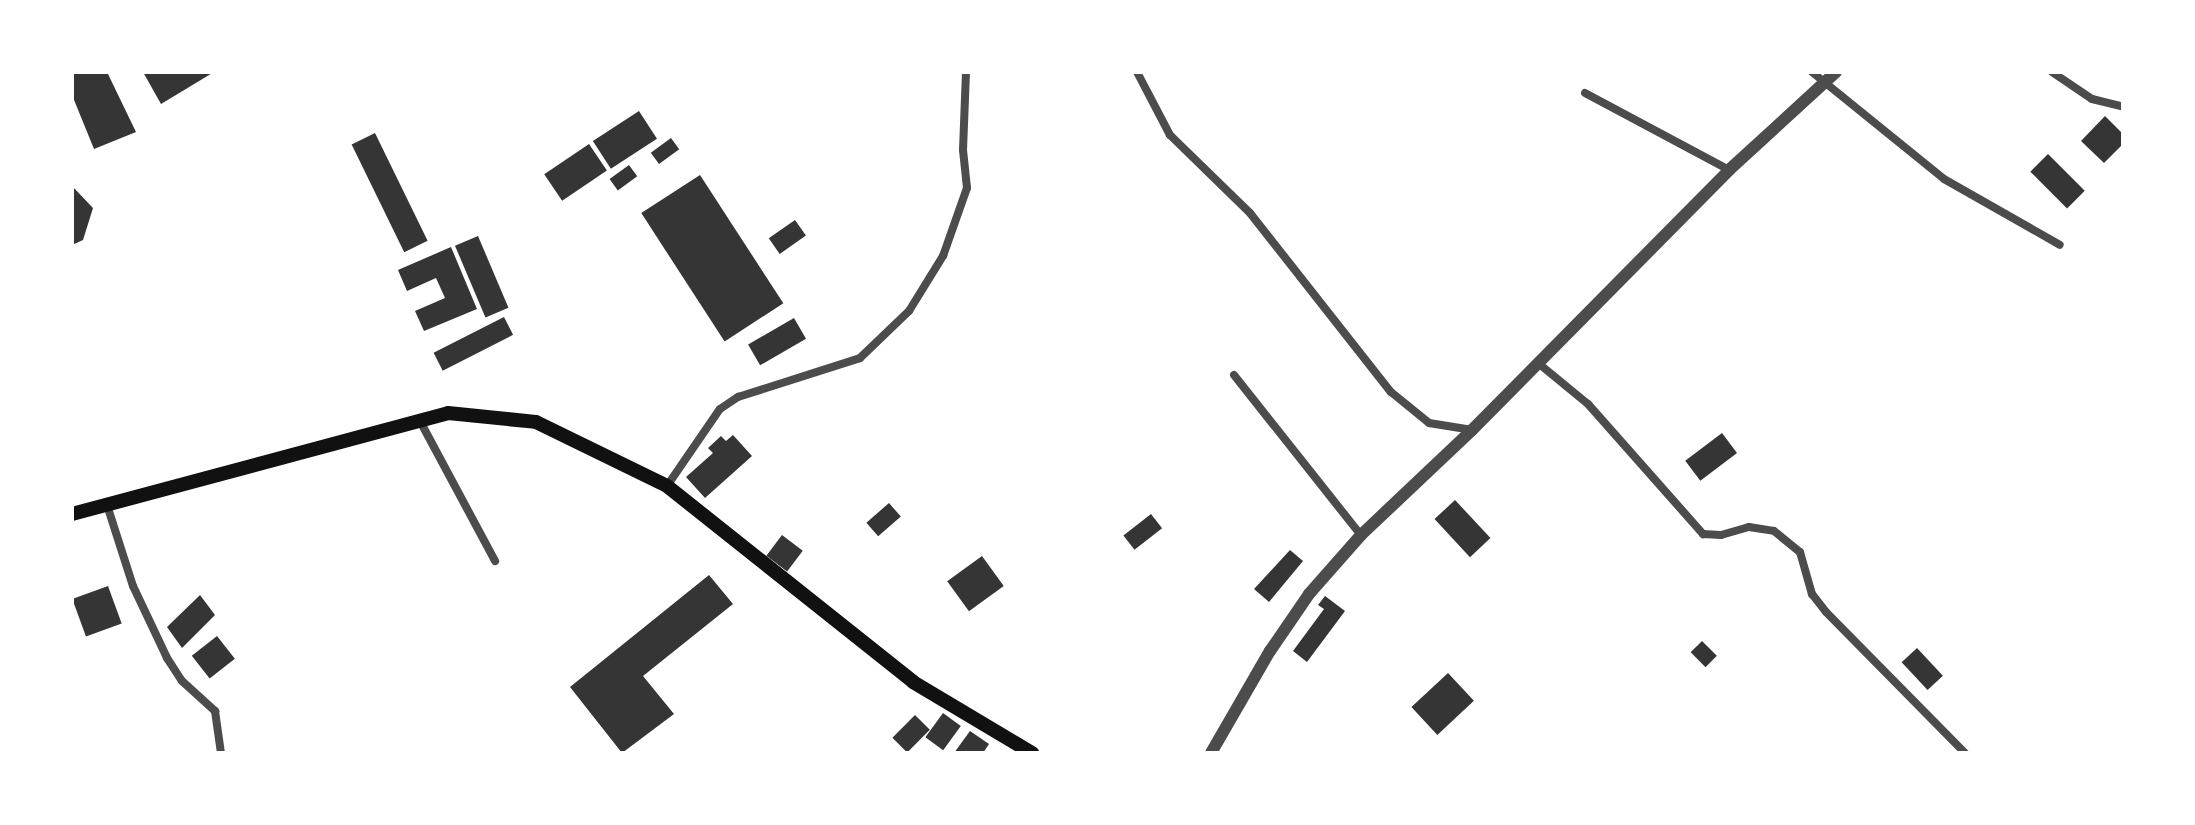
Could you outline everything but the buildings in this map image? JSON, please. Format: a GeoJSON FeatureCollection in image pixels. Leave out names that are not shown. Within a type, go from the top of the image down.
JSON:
{"type":"FeatureCollection","features":[{"type":"Feature","properties":{"kind":"main road"},"geometry":{"type":"LineString","coordinates":[[72,514],[448,413],[536,422],[667,486],[913,682],[1032,753]]}},
{"type":"Feature","properties":{"kind":"street"},"geometry":{"type":"LineString","coordinates":[[667,486],[720,409],[738,397],[860,358],[909,311],[943,256],[967,188],[963,150],[966,72]]}},
{"type":"Feature","properties":{"kind":"street"},"geometry":{"type":"LineString","coordinates":[[1137,72],[1170,135],[1250,213],[1391,392],[1429,423],[1472,430]]}},
{"type":"Feature","properties":{"kind":"street"},"geometry":{"type":"LineString","coordinates":[[1812,72],[1944,179],[2060,245]]}},
{"type":"Feature","properties":{"kind":"street"},"geometry":{"type":"LineString","coordinates":[[1211,753],[1294,617],[1361,535],[1472,430],[1729,170],[1836,72]]}},
{"type":"Feature","properties":{"kind":"street"},"geometry":{"type":"LineString","coordinates":[[2052,72],[2092,99],[2123,107]]}},
{"type":"Feature","properties":{"kind":"street"},"geometry":{"type":"LineString","coordinates":[[1585,93],[1729,170]]}},
{"type":"Feature","properties":{"kind":"street"},"geometry":{"type":"LineString","coordinates":[[1538,363],[1588,404],[1703,534],[1721,535],[1749,527],[1774,531],[1800,552],[1812,594],[1826,612],[1965,753]]}},
{"type":"Feature","properties":{"kind":"street"},"geometry":{"type":"LineString","coordinates":[[1234,375],[1361,535]]}},
{"type":"Feature","properties":{"kind":"street"},"geometry":{"type":"LineString","coordinates":[[420,421],[495,561]]}},
{"type":"Feature","properties":{"kind":"street"},"geometry":{"type":"LineString","coordinates":[[107,505],[133,586],[167,658],[182,681],[215,711],[221,753]]}}]}
